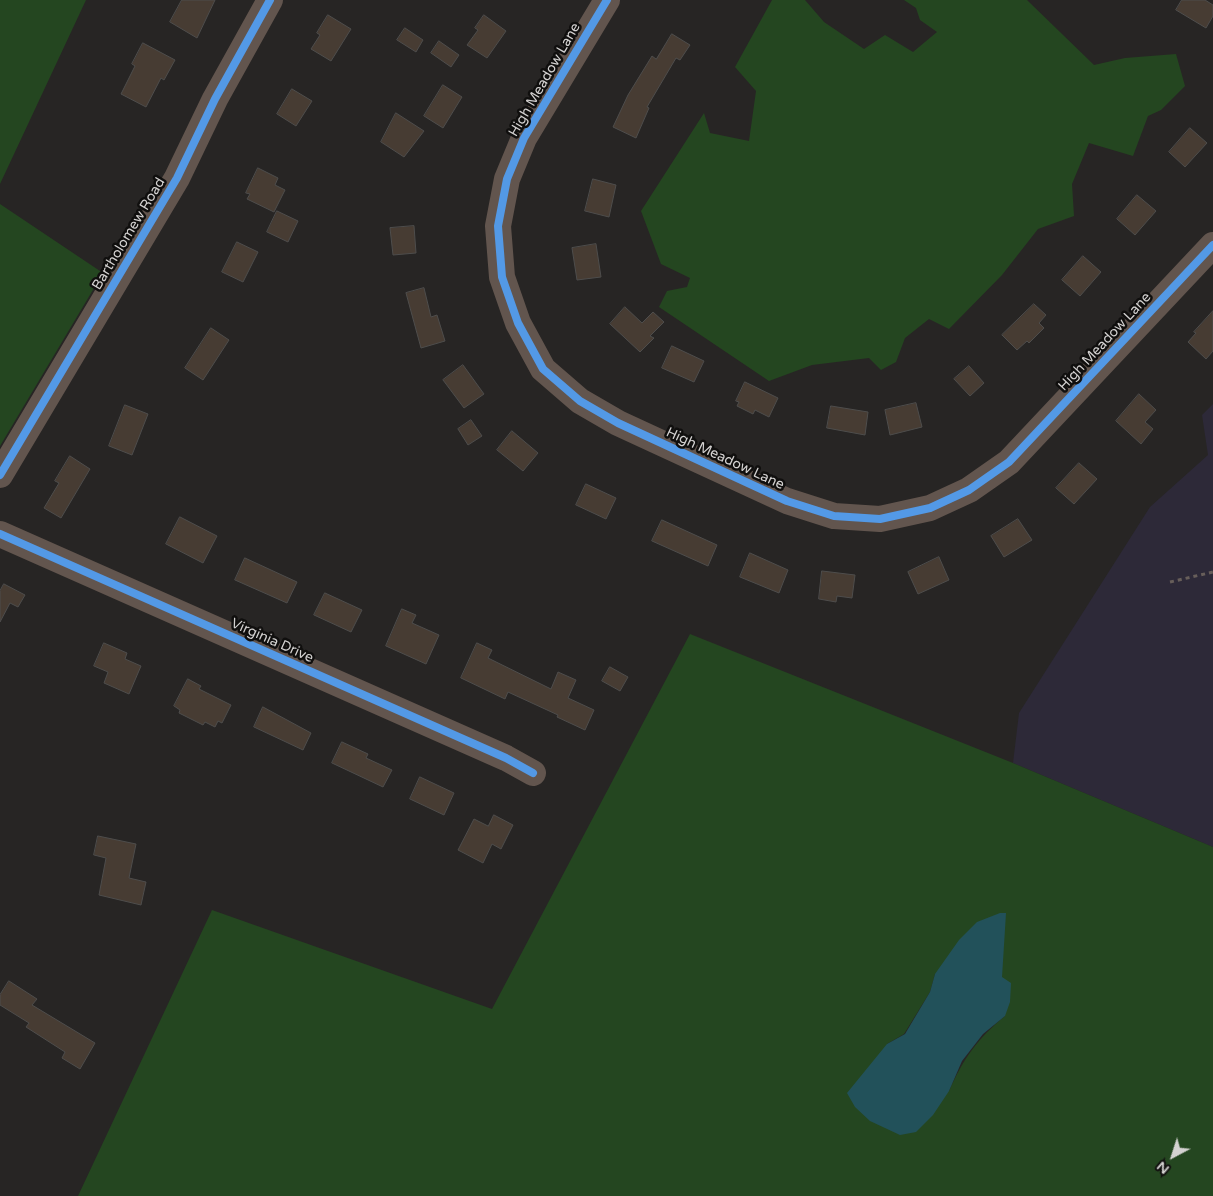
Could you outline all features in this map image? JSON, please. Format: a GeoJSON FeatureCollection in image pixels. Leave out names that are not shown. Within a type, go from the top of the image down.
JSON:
{"type":"FeatureCollection","features":[{"type":"Feature","properties":{"kind":"street","name":"Bartholomew Road"},"geometry":{"type":"LineString","coordinates":[[0,476],[177,178],[215,98],[270,0]]}},
{"type":"Feature","properties":{"kind":"street","name":"High Meadow Lane"},"geometry":{"type":"LineString","coordinates":[[607,0],[524,138],[507,179],[498,226],[502,277],[518,323],[543,369],[580,401],[618,423],[788,501],[834,516],[880,519],[930,508],[969,490],[1009,462],[1213,245]]}},
{"type":"Feature","properties":{"kind":"street","name":"Virginia Drive"},"geometry":{"type":"LineString","coordinates":[[0,534],[506,758],[534,773]]}},
{"type":"Feature","properties":{"kind":"path"},"geometry":{"type":"LineString","coordinates":[[1170,582],[1213,572]]}},
{"type":"Feature","properties":{"kind":"shaded area"},"geometry":{"type":"Polygon","coordinates":[[[1213,404],[1213,847],[1013,763],[1019,713],[1150,507],[1208,455],[1202,415],[1213,404]]]}},
{"type":"Feature","properties":{"kind":"green space"},"geometry":{"type":"Polygon","coordinates":[[[0,0],[86,0],[0,184],[0,0]]]}},
{"type":"Feature","properties":{"kind":"green space"},"geometry":{"type":"Polygon","coordinates":[[[772,0],[805,0],[824,22],[864,49],[885,35],[913,52],[937,32],[920,20],[916,8],[904,0],[1027,0],[1094,65],[1125,58],[1176,54],[1185,86],[1161,110],[1148,116],[1133,156],[1089,143],[1072,184],[1074,216],[1038,229],[1002,275],[949,329],[929,319],[905,338],[896,362],[881,370],[869,358],[812,365],[769,381],[659,307],[667,291],[687,287],[690,278],[661,264],[641,211],[704,113],[710,133],[749,141],[756,91],[735,67],[772,0]]]}},
{"type":"Feature","properties":{"kind":"green space"},"geometry":{"type":"Polygon","coordinates":[[[0,204],[103,273],[0,446],[0,204]]]}},
{"type":"Feature","properties":{"kind":"green space"},"geometry":{"type":"Polygon","coordinates":[[[690,634],[1013,763],[1213,847],[1213,1196],[78,1196],[212,910],[492,1009],[690,634]],[[935,974],[930,992],[904,1034],[887,1044],[949,1091],[972,1050],[1005,1016],[935,974]]]}},
{"type":"Feature","properties":{"kind":"water"},"geometry":{"type":"Polygon","coordinates":[[[1000,913],[1006,913],[1002,977],[1011,983],[1010,1002],[1005,1016],[983,1034],[962,1061],[949,1091],[933,1115],[916,1132],[900,1135],[870,1121],[855,1107],[847,1093],[887,1044],[905,1034],[930,992],[935,974],[959,940],[977,922],[1000,913]]]}},
{"type":"Feature","properties":{"kind":"building"},"geometry":{"type":"Polygon","coordinates":[[[182,0],[215,0],[197,38],[170,22],[182,0]]]}},
{"type":"Feature","properties":{"kind":"building"},"geometry":{"type":"Polygon","coordinates":[[[1182,0],[1205,0],[1213,5],[1213,16],[1206,28],[1176,10],[1182,0]]]}},
{"type":"Feature","properties":{"kind":"building"},"geometry":{"type":"Polygon","coordinates":[[[328,15],[351,29],[331,61],[311,49],[320,35],[317,33],[328,15]]]}},
{"type":"Feature","properties":{"kind":"building"},"geometry":{"type":"Polygon","coordinates":[[[484,15],[506,31],[487,58],[467,45],[478,30],[475,28],[484,15]]]}},
{"type":"Feature","properties":{"kind":"building"},"geometry":{"type":"Polygon","coordinates":[[[405,28],[423,40],[416,52],[397,40],[405,28]]]}},
{"type":"Feature","properties":{"kind":"building"},"geometry":{"type":"Polygon","coordinates":[[[672,34],[690,45],[680,60],[676,58],[647,107],[649,108],[636,138],[613,127],[628,95],[652,56],[656,59],[672,34]]]}},
{"type":"Feature","properties":{"kind":"building"},"geometry":{"type":"Polygon","coordinates":[[[439,41],[459,55],[451,67],[431,53],[439,41]]]}},
{"type":"Feature","properties":{"kind":"building"},"geometry":{"type":"Polygon","coordinates":[[[143,43],[175,60],[164,80],[161,78],[146,107],[121,94],[135,66],[132,64],[143,43]]]}},
{"type":"Feature","properties":{"kind":"building"},"geometry":{"type":"Polygon","coordinates":[[[443,85],[462,97],[443,128],[424,116],[443,85]]]}},
{"type":"Feature","properties":{"kind":"building"},"geometry":{"type":"Polygon","coordinates":[[[292,89],[312,101],[296,126],[277,114],[292,89]]]}},
{"type":"Feature","properties":{"kind":"building"},"geometry":{"type":"Polygon","coordinates":[[[396,113],[424,131],[404,157],[381,142],[396,113]]]}},
{"type":"Feature","properties":{"kind":"building"},"geometry":{"type":"Polygon","coordinates":[[[1190,128],[1207,143],[1185,167],[1169,152],[1190,128]]]}},
{"type":"Feature","properties":{"kind":"building"},"geometry":{"type":"Polygon","coordinates":[[[258,168],[278,178],[275,185],[285,190],[274,212],[247,199],[250,194],[246,193],[258,168]]]}},
{"type":"Feature","properties":{"kind":"building"},"geometry":{"type":"Polygon","coordinates":[[[593,179],[616,185],[609,217],[585,211],[593,179]]]}},
{"type":"Feature","properties":{"kind":"building"},"geometry":{"type":"Polygon","coordinates":[[[1137,195],[1156,211],[1135,235],[1117,219],[1137,195]]]}},
{"type":"Feature","properties":{"kind":"building"},"geometry":{"type":"Polygon","coordinates":[[[277,211],[298,221],[288,242],[267,232],[277,211]]]}},
{"type":"Feature","properties":{"kind":"building"},"geometry":{"type":"Polygon","coordinates":[[[414,226],[416,253],[393,255],[390,228],[414,226]]]}},
{"type":"Feature","properties":{"kind":"building"},"geometry":{"type":"Polygon","coordinates":[[[237,242],[258,252],[243,282],[222,272],[237,242]]]}},
{"type":"Feature","properties":{"kind":"building"},"geometry":{"type":"Polygon","coordinates":[[[596,244],[601,277],[577,280],[572,248],[596,244]]]}},
{"type":"Feature","properties":{"kind":"building"},"geometry":{"type":"Polygon","coordinates":[[[1083,256],[1101,272],[1080,296],[1062,280],[1083,256]]]}},
{"type":"Feature","properties":{"kind":"building"},"geometry":{"type":"Polygon","coordinates":[[[424,288],[431,317],[437,315],[445,341],[421,348],[406,293],[424,288]]]}},
{"type":"Feature","properties":{"kind":"building"},"geometry":{"type":"Polygon","coordinates":[[[1034,304],[1046,315],[1039,323],[1044,328],[1029,343],[1027,341],[1017,350],[1002,335],[1034,304]]]}},
{"type":"Feature","properties":{"kind":"building"},"geometry":{"type":"Polygon","coordinates":[[[625,307],[642,323],[653,312],[664,322],[650,336],[654,338],[640,352],[610,324],[625,307]]]}},
{"type":"Feature","properties":{"kind":"building"},"geometry":{"type":"Polygon","coordinates":[[[1213,311],[1213,351],[1206,359],[1188,342],[1196,333],[1194,332],[1213,311]]]}},
{"type":"Feature","properties":{"kind":"building"},"geometry":{"type":"Polygon","coordinates":[[[211,328],[229,340],[203,380],[185,368],[211,328]]]}},
{"type":"Feature","properties":{"kind":"building"},"geometry":{"type":"Polygon","coordinates":[[[672,346],[704,361],[694,382],[662,368],[672,346]]]}},
{"type":"Feature","properties":{"kind":"building"},"geometry":{"type":"Polygon","coordinates":[[[463,365],[484,394],[464,408],[443,380],[463,365]]]}},
{"type":"Feature","properties":{"kind":"building"},"geometry":{"type":"Polygon","coordinates":[[[969,366],[984,383],[970,396],[954,379],[969,366]]]}},
{"type":"Feature","properties":{"kind":"building"},"geometry":{"type":"Polygon","coordinates":[[[745,382],[778,398],[769,417],[755,410],[753,414],[737,406],[739,402],[736,401],[745,382]]]}},
{"type":"Feature","properties":{"kind":"building"},"geometry":{"type":"Polygon","coordinates":[[[1139,394],[1156,410],[1145,422],[1153,429],[1141,444],[1116,421],[1139,394]]]}},
{"type":"Feature","properties":{"kind":"building"},"geometry":{"type":"Polygon","coordinates":[[[916,403],[922,427],[890,435],[885,410],[916,403]]]}},
{"type":"Feature","properties":{"kind":"building"},"geometry":{"type":"Polygon","coordinates":[[[125,405],[148,414],[132,455],[109,446],[125,405]]]}},
{"type":"Feature","properties":{"kind":"building"},"geometry":{"type":"Polygon","coordinates":[[[831,406],[868,412],[865,435],[827,428],[831,406]]]}},
{"type":"Feature","properties":{"kind":"building"},"geometry":{"type":"Polygon","coordinates":[[[471,420],[482,436],[468,445],[458,429],[471,420]]]}},
{"type":"Feature","properties":{"kind":"building"},"geometry":{"type":"Polygon","coordinates":[[[512,431],[538,453],[523,471],[497,450],[512,431]]]}},
{"type":"Feature","properties":{"kind":"building"},"geometry":{"type":"Polygon","coordinates":[[[70,456],[90,469],[61,518],[44,508],[59,483],[55,481],[70,456]]]}},
{"type":"Feature","properties":{"kind":"building"},"geometry":{"type":"Polygon","coordinates":[[[1079,463],[1097,479],[1074,504],[1056,488],[1079,463]]]}},
{"type":"Feature","properties":{"kind":"building"},"geometry":{"type":"Polygon","coordinates":[[[586,484],[616,498],[606,519],[576,505],[586,484]]]}},
{"type":"Feature","properties":{"kind":"building"},"geometry":{"type":"Polygon","coordinates":[[[180,517],[217,536],[203,563],[166,544],[180,517]]]}},
{"type":"Feature","properties":{"kind":"building"},"geometry":{"type":"Polygon","coordinates":[[[1018,519],[1032,540],[1004,557],[991,536],[1018,519]]]}},
{"type":"Feature","properties":{"kind":"building"},"geometry":{"type":"Polygon","coordinates":[[[662,520],[717,545],[708,566],[652,541],[662,520]]]}},
{"type":"Feature","properties":{"kind":"building"},"geometry":{"type":"Polygon","coordinates":[[[750,553],[788,570],[779,593],[740,577],[750,553]]]}},
{"type":"Feature","properties":{"kind":"building"},"geometry":{"type":"Polygon","coordinates":[[[939,557],[949,580],[918,594],[908,572],[939,557]]]}},
{"type":"Feature","properties":{"kind":"building"},"geometry":{"type":"Polygon","coordinates":[[[245,558],[297,582],[287,603],[235,580],[245,558]]]}},
{"type":"Feature","properties":{"kind":"building"},"geometry":{"type":"Polygon","coordinates":[[[822,571],[855,575],[852,598],[837,596],[836,602],[819,599],[822,571]]]}},
{"type":"Feature","properties":{"kind":"building"},"geometry":{"type":"Polygon","coordinates":[[[4,584],[25,595],[18,607],[10,603],[0,622],[0,591],[4,584]]]}},
{"type":"Feature","properties":{"kind":"building"},"geometry":{"type":"Polygon","coordinates":[[[325,593],[362,610],[351,632],[314,615],[325,593]]]}},
{"type":"Feature","properties":{"kind":"building"},"geometry":{"type":"Polygon","coordinates":[[[402,609],[416,615],[412,623],[439,635],[426,664],[386,646],[402,609]]]}},
{"type":"Feature","properties":{"kind":"building"},"geometry":{"type":"Polygon","coordinates":[[[104,643],[127,653],[125,659],[141,666],[129,694],[104,683],[108,672],[94,666],[104,643]]]}},
{"type":"Feature","properties":{"kind":"building"},"geometry":{"type":"Polygon","coordinates":[[[477,643],[492,650],[488,658],[551,689],[558,672],[576,680],[568,698],[594,710],[585,730],[557,717],[558,715],[508,692],[505,699],[461,678],[477,643]]]}},
{"type":"Feature","properties":{"kind":"building"},"geometry":{"type":"Polygon","coordinates":[[[610,667],[628,677],[620,691],[602,681],[610,667]]]}},
{"type":"Feature","properties":{"kind":"building"},"geometry":{"type":"Polygon","coordinates":[[[188,679],[201,686],[199,689],[231,705],[222,723],[218,721],[215,727],[205,722],[203,725],[179,713],[180,710],[174,706],[188,679]]]}},
{"type":"Feature","properties":{"kind":"building"},"geometry":{"type":"Polygon","coordinates":[[[263,707],[311,733],[303,750],[254,727],[263,707]]]}},
{"type":"Feature","properties":{"kind":"building"},"geometry":{"type":"Polygon","coordinates":[[[342,742],[368,754],[366,758],[392,770],[383,787],[332,763],[342,742]]]}},
{"type":"Feature","properties":{"kind":"building"},"geometry":{"type":"Polygon","coordinates":[[[420,777],[454,793],[444,815],[410,799],[420,777]]]}},
{"type":"Feature","properties":{"kind":"building"},"geometry":{"type":"Polygon","coordinates":[[[494,815],[513,825],[501,849],[492,844],[483,863],[458,850],[474,819],[488,826],[494,815]]]}},
{"type":"Feature","properties":{"kind":"building"},"geometry":{"type":"Polygon","coordinates":[[[98,836],[136,844],[129,878],[146,882],[141,905],[99,895],[106,858],[94,855],[98,836]]]}},
{"type":"Feature","properties":{"kind":"building"},"geometry":{"type":"Polygon","coordinates":[[[9,981],[37,999],[32,1005],[95,1043],[80,1069],[62,1058],[65,1052],[26,1027],[29,1023],[0,1005],[0,995],[9,981]]]}},
{"type":"Feature","properties":{"kind":"cycle path"},"geometry":{"type":"LineString","coordinates":[[0,475],[177,178],[215,99],[270,0]]}},
{"type":"Feature","properties":{"kind":"cycle path"},"geometry":{"type":"LineString","coordinates":[[607,0],[524,138],[507,179],[498,226],[502,277],[518,323],[543,369],[580,401],[618,423],[787,501],[834,516],[880,519],[930,508],[969,490],[1009,462],[1213,245]]}},
{"type":"Feature","properties":{"kind":"cycle path"},"geometry":{"type":"LineString","coordinates":[[0,534],[506,758],[533,773]]}}]}
